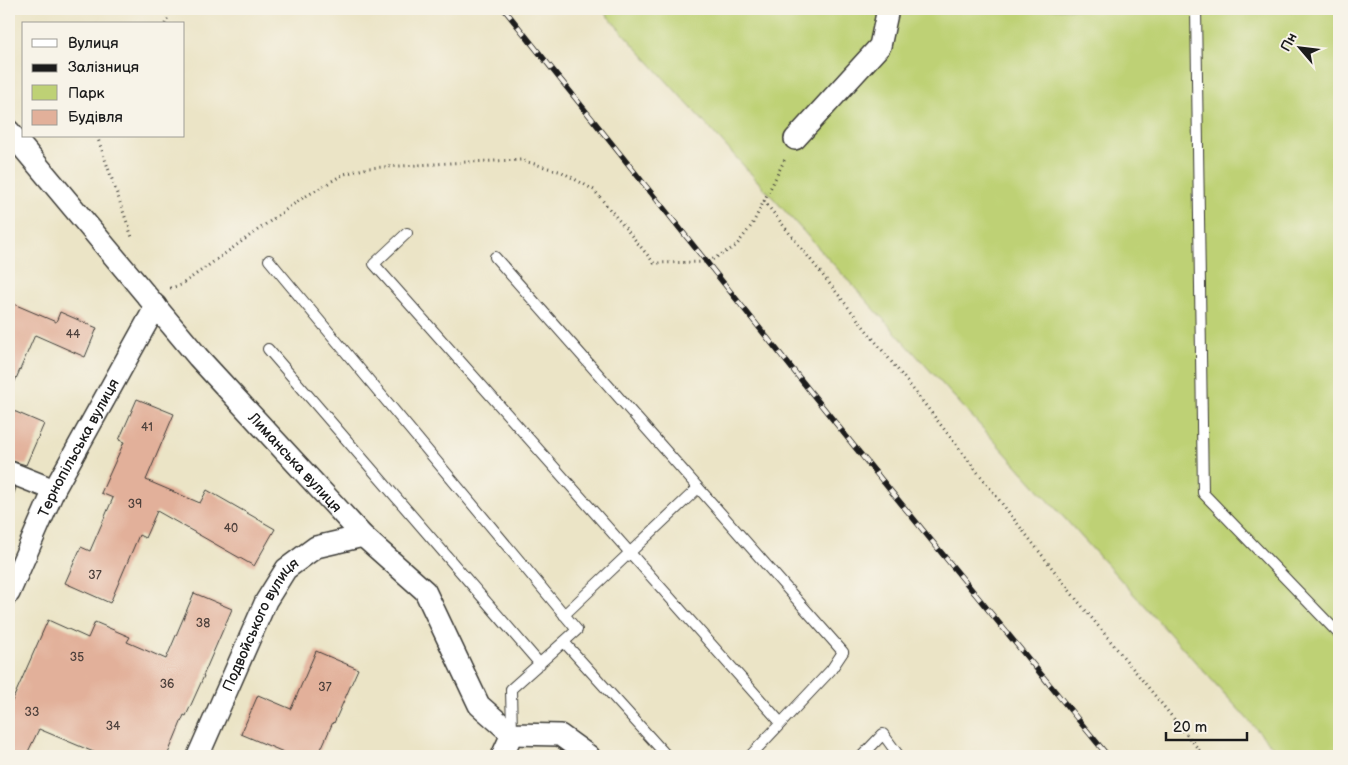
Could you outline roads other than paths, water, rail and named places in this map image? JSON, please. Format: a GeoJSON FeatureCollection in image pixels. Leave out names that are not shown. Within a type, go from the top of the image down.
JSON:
{"type":"FeatureCollection","features":[{"type":"Feature","properties":{"kind":"street"},"geometry":{"type":"LineString","coordinates":[[795,139],[880,46],[888,9]]}},
{"type":"Feature","properties":{"kind":"street","name":"Лиманська вулиця"},"geometry":{"type":"LineString","coordinates":[[9,131],[198,357],[363,536],[425,591],[479,705],[512,734]]}},
{"type":"Feature","properties":{"kind":"street","name":"Тернопільська вулиця"},"geometry":{"type":"LineString","coordinates":[[9,593],[54,490],[156,306]]}},
{"type":"Feature","properties":{"kind":"street"},"geometry":{"type":"LineString","coordinates":[[9,472],[54,490]]}},
{"type":"Feature","properties":{"kind":"street","name":"Подвойського вулиця"},"geometry":{"type":"LineString","coordinates":[[198,756],[266,601],[286,569],[316,547],[363,536]]}},
{"type":"Feature","properties":{"kind":"street"},"geometry":{"type":"LineString","coordinates":[[502,756],[512,734],[560,735],[589,756]]}},
{"type":"Feature","properties":{"kind":"lane"},"geometry":{"type":"LineString","coordinates":[[1196,9],[1203,493],[1339,634]]}},
{"type":"Feature","properties":{"kind":"lane"},"geometry":{"type":"LineString","coordinates":[[407,233],[374,264],[781,723]]}},
{"type":"Feature","properties":{"kind":"lane"},"geometry":{"type":"LineString","coordinates":[[495,257],[843,652],[831,670],[750,756]]}},
{"type":"Feature","properties":{"kind":"lane"},"geometry":{"type":"LineString","coordinates":[[269,260],[577,630],[511,689],[512,734]]}},
{"type":"Feature","properties":{"kind":"lane"},"geometry":{"type":"LineString","coordinates":[[268,349],[540,664]]}},
{"type":"Feature","properties":{"kind":"lane"},"geometry":{"type":"LineString","coordinates":[[564,615],[698,488]]}},
{"type":"Feature","properties":{"kind":"lane"},"geometry":{"type":"LineString","coordinates":[[564,642],[667,756]]}},
{"type":"Feature","properties":{"kind":"lane"},"geometry":{"type":"LineString","coordinates":[[862,756],[883,734],[899,756]]}},
{"type":"Feature","properties":{"kind":"railway"},"geometry":{"type":"LineString","coordinates":[[504,9],[854,446],[1108,756]]}}]}
